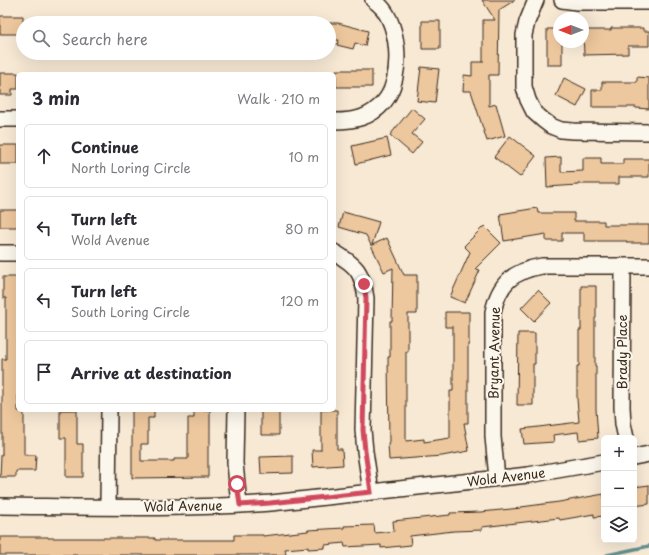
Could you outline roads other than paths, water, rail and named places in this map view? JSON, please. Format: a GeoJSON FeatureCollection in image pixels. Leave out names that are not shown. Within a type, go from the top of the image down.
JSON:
{"type":"FeatureCollection","features":[{"type":"Feature","properties":{"kind":"street"},"geometry":{"type":"LineString","coordinates":[[336,121],[354,120],[366,116],[385,101],[394,82],[396,70],[396,45],[394,32],[385,10],[373,0]]}},
{"type":"Feature","properties":{"kind":"street"},"geometry":{"type":"LineString","coordinates":[[536,0],[527,22],[524,35],[524,87],[534,112],[551,126],[561,130],[649,132]]}},
{"type":"Feature","properties":{"kind":"street"},"geometry":{"type":"LineString","coordinates":[[562,0],[649,2]]}},
{"type":"Feature","properties":{"kind":"street"},"geometry":{"type":"LineString","coordinates":[[0,119],[16,119]]}},
{"type":"Feature","properties":{"kind":"street"},"geometry":{"type":"LineString","coordinates":[[0,253],[16,252]]}},
{"type":"Feature","properties":{"kind":"street"},"geometry":{"type":"LineString","coordinates":[[336,253],[354,266],[364,284],[366,298],[363,430],[371,492]]}},
{"type":"Feature","properties":{"kind":"street","name":"Bryant Avenue"},"geometry":{"type":"LineString","coordinates":[[497,478],[493,437],[493,312],[501,290],[517,273],[542,266],[649,266]]}},
{"type":"Feature","properties":{"kind":"street","name":"Brady Place"},"geometry":{"type":"LineString","coordinates":[[623,266],[622,407],[625,435]]}},
{"type":"Feature","properties":{"kind":"street"},"geometry":{"type":"LineString","coordinates":[[108,507],[109,412]]}},
{"type":"Feature","properties":{"kind":"street"},"geometry":{"type":"LineString","coordinates":[[236,412],[235,463],[240,505]]}},
{"type":"Feature","properties":{"kind":"street"},"geometry":{"type":"LineString","coordinates":[[637,456],[649,454]]}},
{"type":"Feature","properties":{"kind":"street","name":"Wold Avenue"},"geometry":{"type":"LineString","coordinates":[[0,506],[181,507],[270,503],[528,475],[601,463]]}},
{"type":"Feature","properties":{"kind":"waterway"},"geometry":{"type":"LineString","coordinates":[[607,555],[649,546]]}}]}
